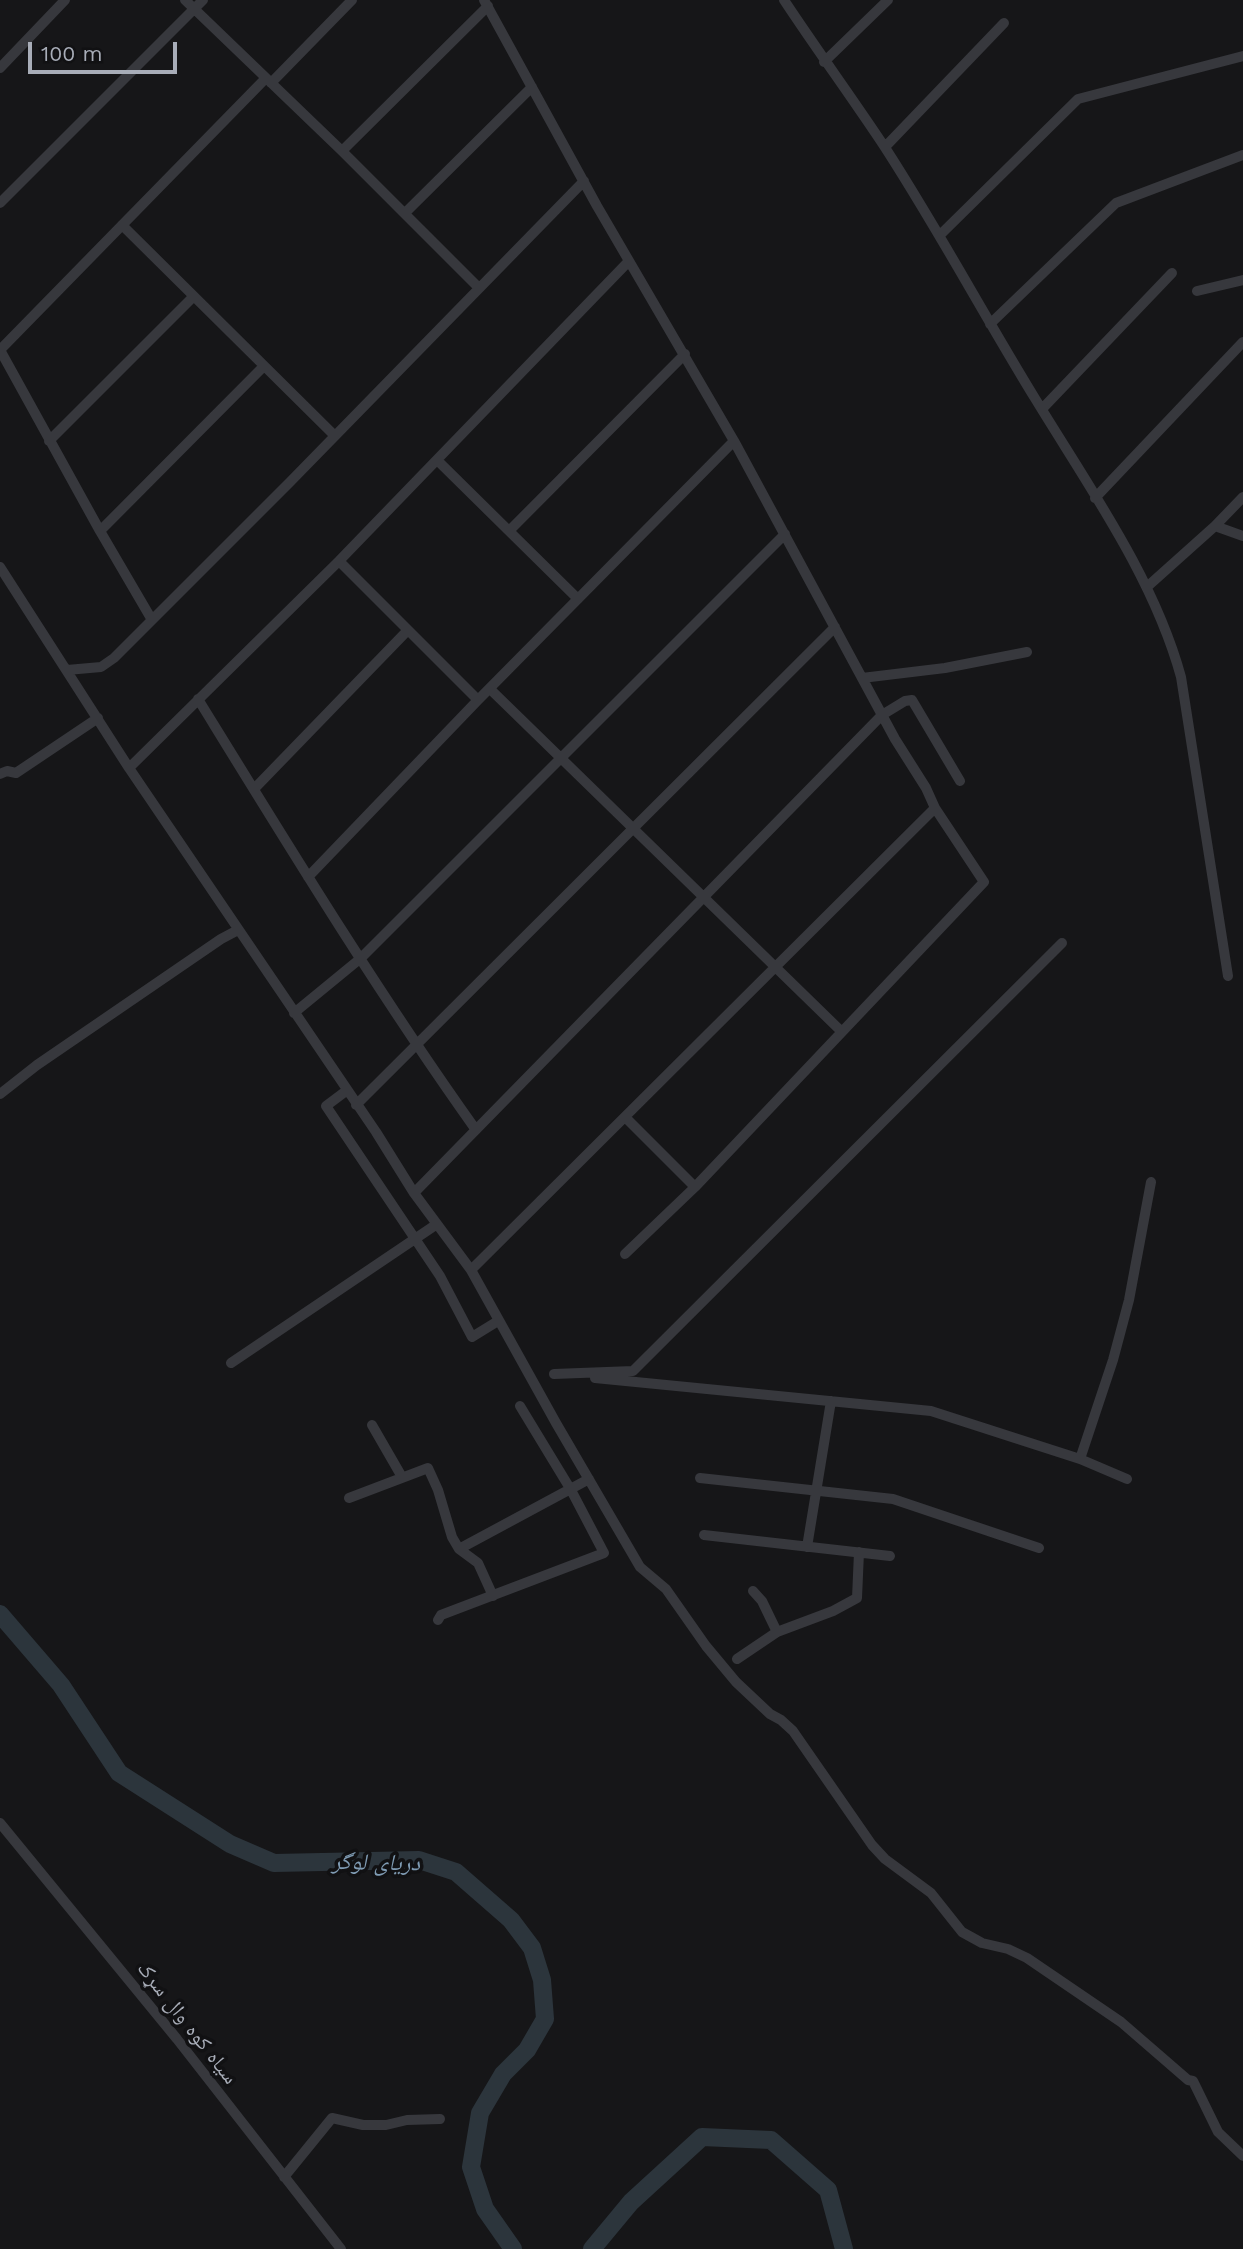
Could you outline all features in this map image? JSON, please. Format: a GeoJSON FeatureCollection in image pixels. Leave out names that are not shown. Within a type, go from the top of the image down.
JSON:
{"type":"FeatureCollection","features":[{"type":"Feature","properties":{"kind":"street"},"geometry":{"type":"LineString","coordinates":[[0,68],[65,0]]}},
{"type":"Feature","properties":{"kind":"street"},"geometry":{"type":"LineString","coordinates":[[185,0],[478,287]]}},
{"type":"Feature","properties":{"kind":"street"},"geometry":{"type":"LineString","coordinates":[[0,203],[203,0]]}},
{"type":"Feature","properties":{"kind":"street"},"geometry":{"type":"LineString","coordinates":[[152,620],[0,350],[122,225],[352,0]]}},
{"type":"Feature","properties":{"kind":"street"},"geometry":{"type":"LineString","coordinates":[[784,0],[824,62],[885,147],[1148,586],[1171,640],[1181,677],[1228,976]]}},
{"type":"Feature","properties":{"kind":"street"},"geometry":{"type":"LineString","coordinates":[[824,62],[888,0]]}},
{"type":"Feature","properties":{"kind":"street"},"geometry":{"type":"LineString","coordinates":[[342,151],[486,3],[629,261],[685,354],[786,534],[882,715],[935,808],[984,882],[695,1187],[625,1254]]}},
{"type":"Feature","properties":{"kind":"street"},"geometry":{"type":"LineString","coordinates":[[885,147],[1004,23]]}},
{"type":"Feature","properties":{"kind":"street"},"geometry":{"type":"LineString","coordinates":[[940,236],[1078,99],[1243,56]]}},
{"type":"Feature","properties":{"kind":"street"},"geometry":{"type":"LineString","coordinates":[[405,213],[532,87]]}},
{"type":"Feature","properties":{"kind":"street"},"geometry":{"type":"LineString","coordinates":[[989,324],[1116,203],[1243,155]]}},
{"type":"Feature","properties":{"kind":"street"},"geometry":{"type":"LineString","coordinates":[[67,670],[101,667],[114,658],[584,181]]}},
{"type":"Feature","properties":{"kind":"street"},"geometry":{"type":"LineString","coordinates":[[122,225],[335,436]]}},
{"type":"Feature","properties":{"kind":"street"},"geometry":{"type":"LineString","coordinates":[[129,768],[339,561],[629,261]]}},
{"type":"Feature","properties":{"kind":"street"},"geometry":{"type":"LineString","coordinates":[[1042,409],[1172,273]]}},
{"type":"Feature","properties":{"kind":"street"},"geometry":{"type":"LineString","coordinates":[[1196,291],[1243,280]]}},
{"type":"Feature","properties":{"kind":"street"},"geometry":{"type":"LineString","coordinates":[[49,440],[193,297]]}},
{"type":"Feature","properties":{"kind":"street"},"geometry":{"type":"LineString","coordinates":[[1095,498],[1243,342]]}},
{"type":"Feature","properties":{"kind":"street"},"geometry":{"type":"LineString","coordinates":[[509,531],[685,354]]}},
{"type":"Feature","properties":{"kind":"street"},"geometry":{"type":"LineString","coordinates":[[100,531],[263,367]]}},
{"type":"Feature","properties":{"kind":"street"},"geometry":{"type":"LineString","coordinates":[[308,877],[478,700],[734,442]]}},
{"type":"Feature","properties":{"kind":"street"},"geometry":{"type":"LineString","coordinates":[[437,460],[578,599]]}},
{"type":"Feature","properties":{"kind":"street"},"geometry":{"type":"LineString","coordinates":[[1148,586],[1243,497]]}},
{"type":"Feature","properties":{"kind":"street"},"geometry":{"type":"LineString","coordinates":[[1215,526],[1243,536]]}},
{"type":"Feature","properties":{"kind":"street"},"geometry":{"type":"LineString","coordinates":[[294,1013],[361,958],[786,534]]}},
{"type":"Feature","properties":{"kind":"street"},"geometry":{"type":"LineString","coordinates":[[339,561],[478,700]]}},
{"type":"Feature","properties":{"kind":"street"},"geometry":{"type":"LineString","coordinates":[[0,567],[234,932],[294,1013],[414,1193],[471,1270],[640,1567],[666,1589],[706,1646],[736,1682],[770,1714],[793,1731],[831,1789],[879,1852],[931,1893],[962,1932],[982,1943],[1027,1958],[1121,2022],[1188,2080],[1193,2081],[1218,2132],[1243,2155]]}},
{"type":"Feature","properties":{"kind":"street"},"geometry":{"type":"LineString","coordinates":[[356,1105],[835,627]]}},
{"type":"Feature","properties":{"kind":"street"},"geometry":{"type":"LineString","coordinates":[[254,789],[408,630]]}},
{"type":"Feature","properties":{"kind":"street"},"geometry":{"type":"LineString","coordinates":[[862,678],[944,668],[1027,652]]}},
{"type":"Feature","properties":{"kind":"street"},"geometry":{"type":"LineString","coordinates":[[490,689],[842,1032]]}},
{"type":"Feature","properties":{"kind":"street"},"geometry":{"type":"LineString","coordinates":[[198,699],[416,1046],[476,1130]]}},
{"type":"Feature","properties":{"kind":"street"},"geometry":{"type":"LineString","coordinates":[[414,1193],[882,715],[905,701],[912,700],[960,781]]}},
{"type":"Feature","properties":{"kind":"street"},"geometry":{"type":"LineString","coordinates":[[0,774],[6,771],[16,773],[95,719]]}},
{"type":"Feature","properties":{"kind":"street"},"geometry":{"type":"LineString","coordinates":[[471,1270],[935,808]]}},
{"type":"Feature","properties":{"kind":"street"},"geometry":{"type":"LineString","coordinates":[[0,1094],[37,1065],[234,932]]}},
{"type":"Feature","properties":{"kind":"street"},"geometry":{"type":"LineString","coordinates":[[530,1377],[633,1371],[1062,943]]}},
{"type":"Feature","properties":{"kind":"street"},"geometry":{"type":"LineString","coordinates":[[346,1091],[326,1107],[417,1239],[472,1337],[498,1321]]}},
{"type":"Feature","properties":{"kind":"street"},"geometry":{"type":"LineString","coordinates":[[625,1117],[695,1187]]}},
{"type":"Feature","properties":{"kind":"street"},"geometry":{"type":"LineString","coordinates":[[1080,1459],[1113,1360],[1129,1300],[1151,1182]]}},
{"type":"Feature","properties":{"kind":"street"},"geometry":{"type":"LineString","coordinates":[[231,1363],[437,1224]]}},
{"type":"Feature","properties":{"kind":"street"},"geometry":{"type":"LineString","coordinates":[[554,1374],[931,1411],[1080,1459],[1127,1479]]}},
{"type":"Feature","properties":{"kind":"street"},"geometry":{"type":"LineString","coordinates":[[807,1546],[831,1401]]}},
{"type":"Feature","properties":{"kind":"street"},"geometry":{"type":"LineString","coordinates":[[438,1620],[441,1615],[604,1553],[520,1406]]}},
{"type":"Feature","properties":{"kind":"street"},"geometry":{"type":"LineString","coordinates":[[372,1426],[401,1478]]}},
{"type":"Feature","properties":{"kind":"street"},"geometry":{"type":"LineString","coordinates":[[349,1498],[428,1468],[438,1490],[452,1537],[459,1549],[478,1563],[493,1596]]}},
{"type":"Feature","properties":{"kind":"street"},"geometry":{"type":"LineString","coordinates":[[700,1478],[893,1499],[1039,1548]]}},
{"type":"Feature","properties":{"kind":"street"},"geometry":{"type":"LineString","coordinates":[[459,1549],[589,1479]]}},
{"type":"Feature","properties":{"kind":"street"},"geometry":{"type":"LineString","coordinates":[[704,1535],[890,1556]]}},
{"type":"Feature","properties":{"kind":"street"},"geometry":{"type":"LineString","coordinates":[[737,1659],[777,1632],[833,1611],[857,1598],[859,1552]]}},
{"type":"Feature","properties":{"kind":"street"},"geometry":{"type":"LineString","coordinates":[[753,1591],[762,1601],[777,1632]]}},
{"type":"Feature","properties":{"kind":"street","name":"سیاه کوه وال سړک"},"geometry":{"type":"LineString","coordinates":[[0,1823],[177,2039],[341,2249]]}},
{"type":"Feature","properties":{"kind":"street"},"geometry":{"type":"LineString","coordinates":[[284,2177],[332,2118],[363,2125],[440,2119]]}},
{"type":"Feature","properties":{"kind":"waterway","name":"دریای لوگر"},"geometry":{"type":"LineString","coordinates":[[0,1614],[61,1685],[119,1773],[230,1844],[274,1863],[419,1860],[456,1872],[511,1920],[532,1948],[542,1980],[545,2019],[527,2050],[503,2074],[480,2113],[471,2167],[485,2209],[513,2249]]}},
{"type":"Feature","properties":{"kind":"waterway","name":"دریای لوگر"},"geometry":{"type":"LineString","coordinates":[[592,2249],[631,2202],[702,2137],[771,2140],[828,2190],[844,2249]]}}]}
